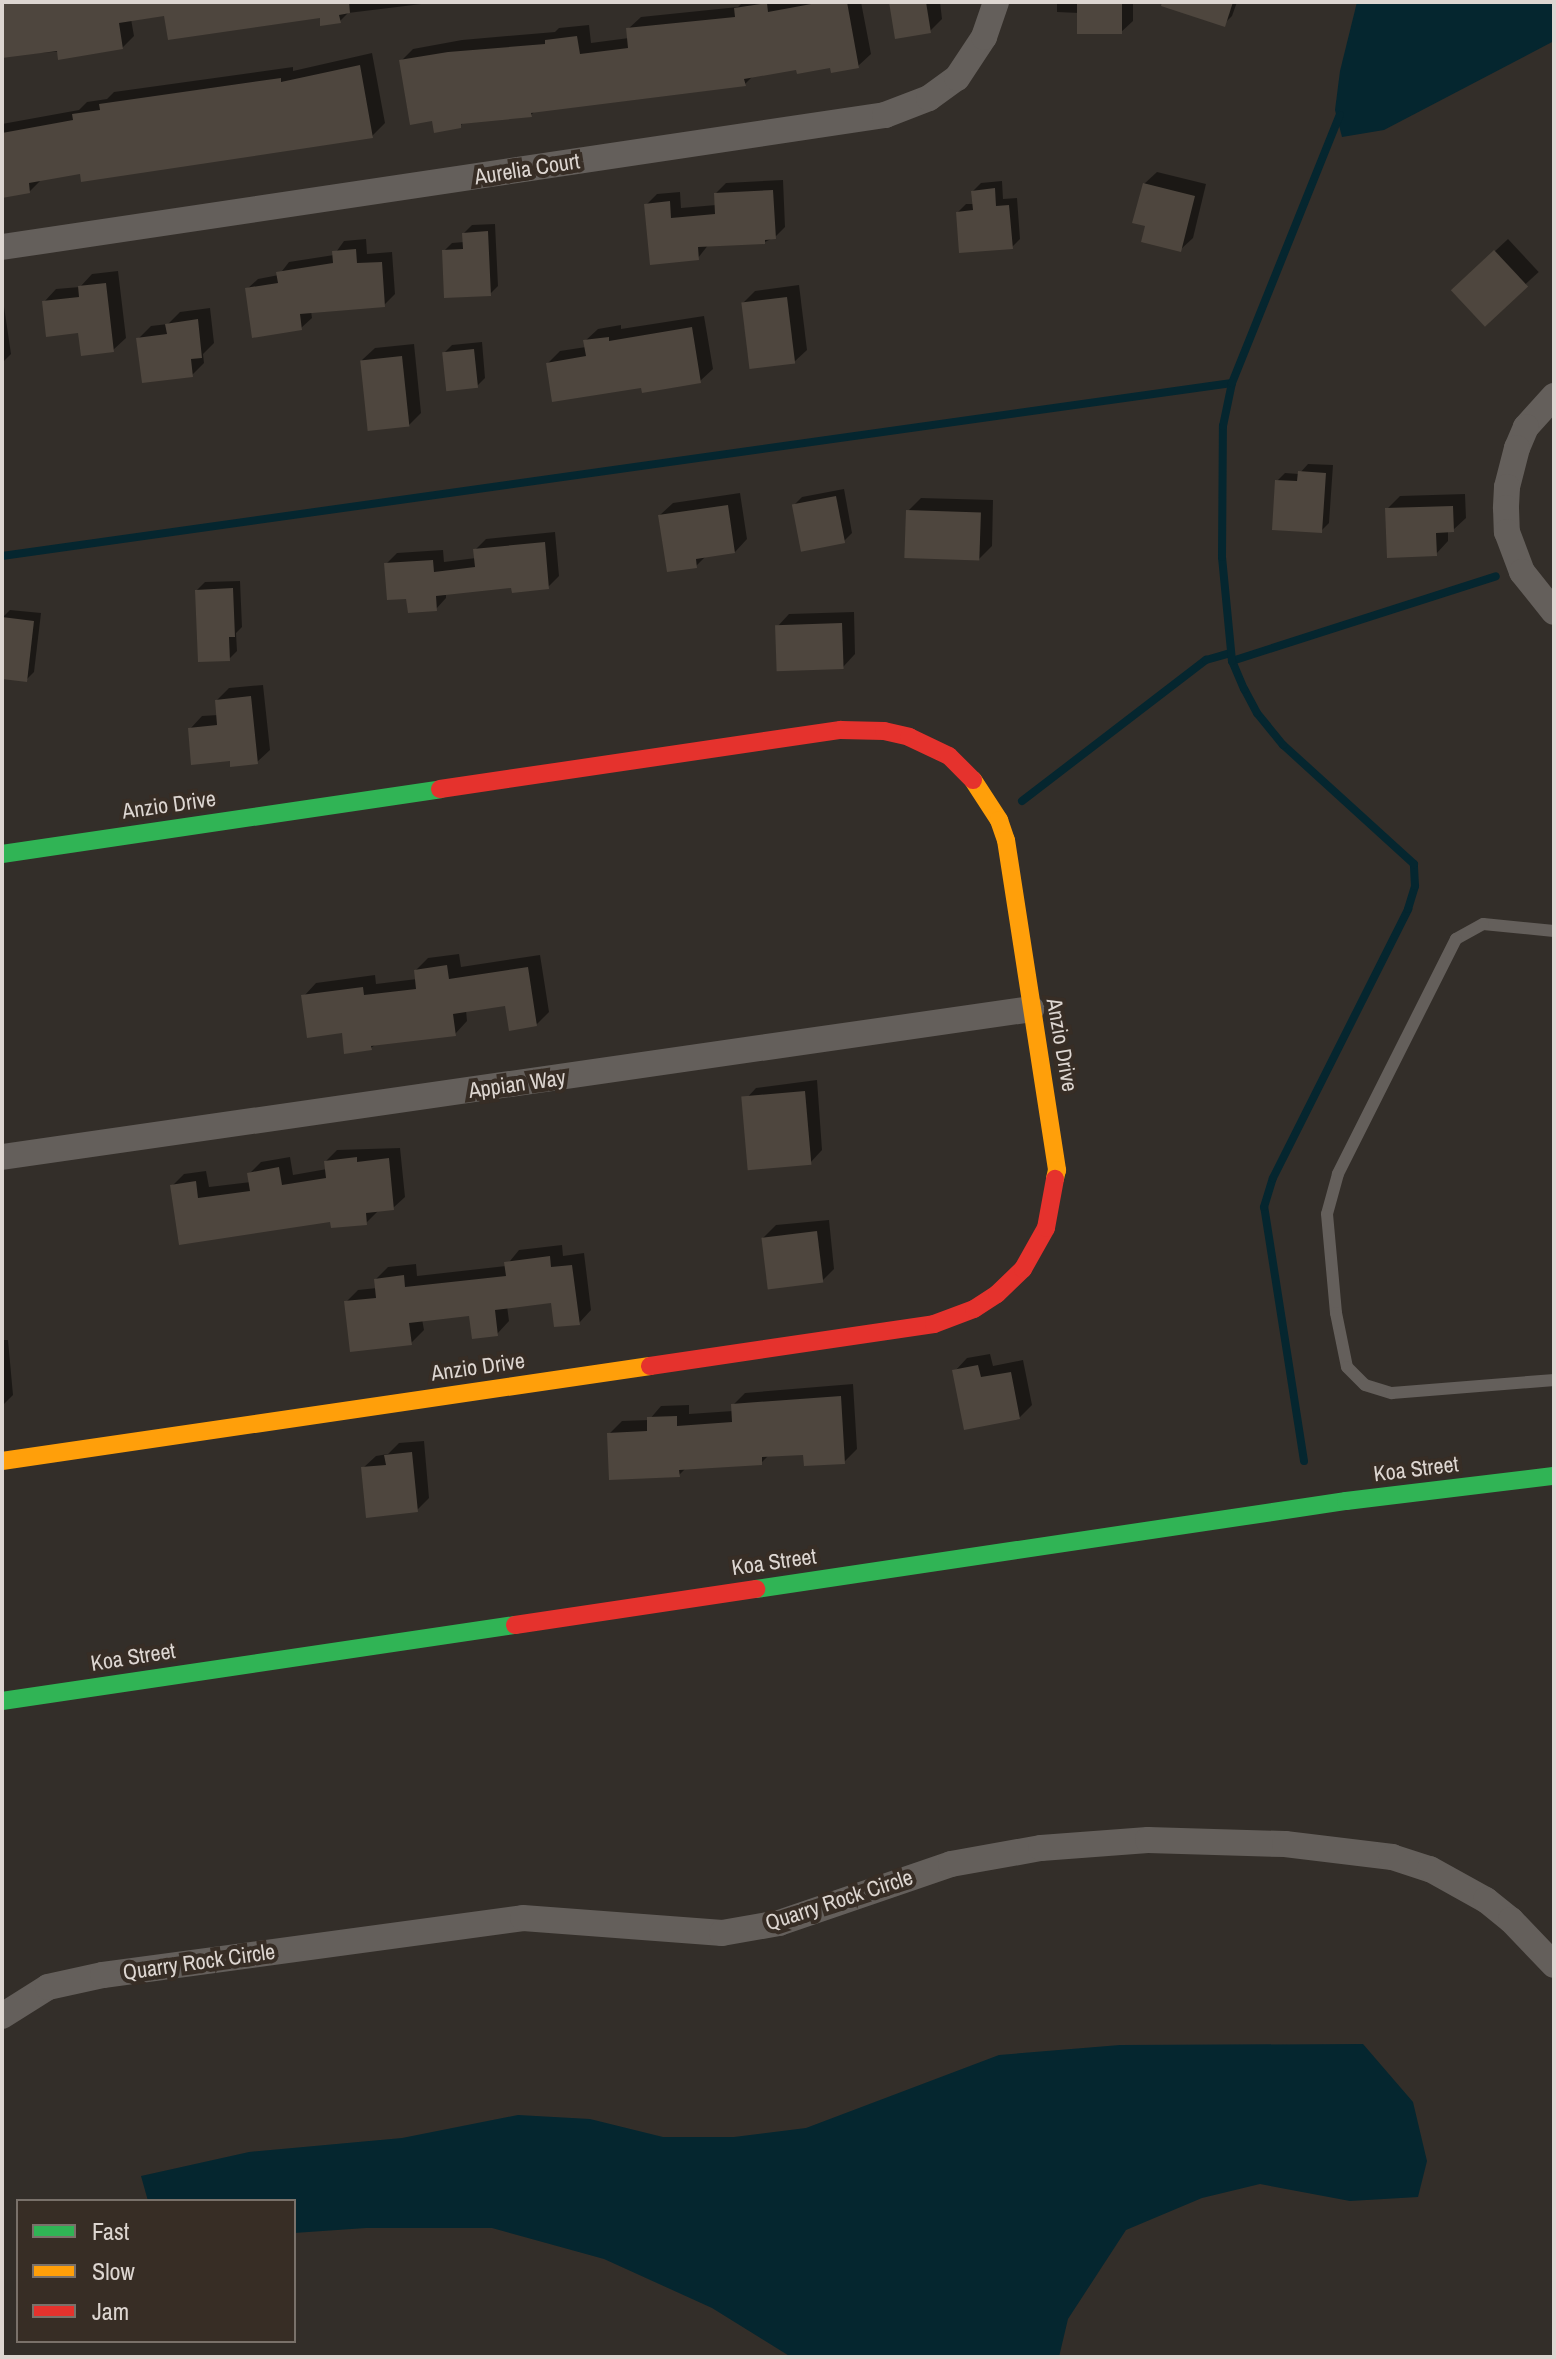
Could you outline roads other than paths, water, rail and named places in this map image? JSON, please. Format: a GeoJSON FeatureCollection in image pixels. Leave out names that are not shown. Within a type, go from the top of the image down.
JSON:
{"type":"FeatureCollection","features":[{"type":"Feature","properties":{"kind":"street","name":"Aurelia Court"},"geometry":{"type":"LineString","coordinates":[[2,247],[885,115],[929,98],[957,78],[984,37],[996,2]]}},
{"type":"Feature","properties":{"kind":"street"},"geometry":{"type":"LineString","coordinates":[[1554,396],[1526,427],[1511,468],[1506,508],[1507,532],[1522,572],[1554,612]]}},
{"type":"Feature","properties":{"kind":"street","name":"Anzio Drive"},"geometry":{"type":"LineString","coordinates":[[2,854],[841,730],[884,731],[930,745],[949,756],[969,773],[992,804],[1006,840],[1056,1151],[1051,1210],[1040,1241],[1023,1269],[997,1294],[955,1318],[2,1461]]}},
{"type":"Feature","properties":{"kind":"street","name":"Appian Way"},"geometry":{"type":"LineString","coordinates":[[2,1157],[1031,1009]]}},
{"type":"Feature","properties":{"kind":"street","name":"Koa Street"},"geometry":{"type":"LineString","coordinates":[[2,1701],[1330,1504],[1554,1476]]}},
{"type":"Feature","properties":{"kind":"street","name":"Quarry Rock Circle"},"geometry":{"type":"LineString","coordinates":[[2,2016],[48,1987],[103,1975],[523,1918],[722,1933],[779,1923],[951,1864],[1041,1848],[1148,1840],[1285,1844],[1392,1857],[1430,1869],[1486,1900],[1519,1927],[1554,1965]]}},
{"type":"Feature","properties":{"kind":"lane"},"geometry":{"type":"LineString","coordinates":[[1554,931],[1483,924],[1456,939],[1338,1174],[1327,1214],[1336,1313],[1347,1367],[1365,1385],[1392,1393],[1554,1380]]}},
{"type":"Feature","properties":{"kind":"water"},"geometry":{"type":"Polygon","coordinates":[[[1357,2],[1554,2],[1554,41],[1384,130],[1342,137],[1335,110],[1340,71],[1357,2]]]}},
{"type":"Feature","properties":{"kind":"water"},"geometry":{"type":"Polygon","coordinates":[[[1363,2044],[1413,2102],[1427,2161],[1418,2197],[1350,2201],[1260,2184],[1202,2198],[1126,2230],[1068,2319],[1059,2357],[791,2357],[712,2308],[604,2259],[492,2228],[366,2228],[296,2233],[296,2199],[147,2199],[141,2176],[249,2152],[402,2138],[518,2115],[590,2119],[663,2137],[734,2137],[806,2128],[999,2055],[1120,2045],[1363,2044]]]}},
{"type":"Feature","properties":{"kind":"waterway"},"geometry":{"type":"LineString","coordinates":[[1304,1461],[1264,1207],[1273,1178],[1408,909],[1415,886],[1414,864],[1283,745],[1257,713],[1244,689],[1232,661],[1222,557],[1223,426],[1232,383],[1340,115]]}},
{"type":"Feature","properties":{"kind":"waterway"},"geometry":{"type":"LineString","coordinates":[[2,556],[1232,383]]}},
{"type":"Feature","properties":{"kind":"waterway"},"geometry":{"type":"LineString","coordinates":[[1232,661],[1496,576]]}},
{"type":"Feature","properties":{"kind":"waterway"},"geometry":{"type":"LineString","coordinates":[[1022,801],[1206,660],[1231,653]]}}]}
